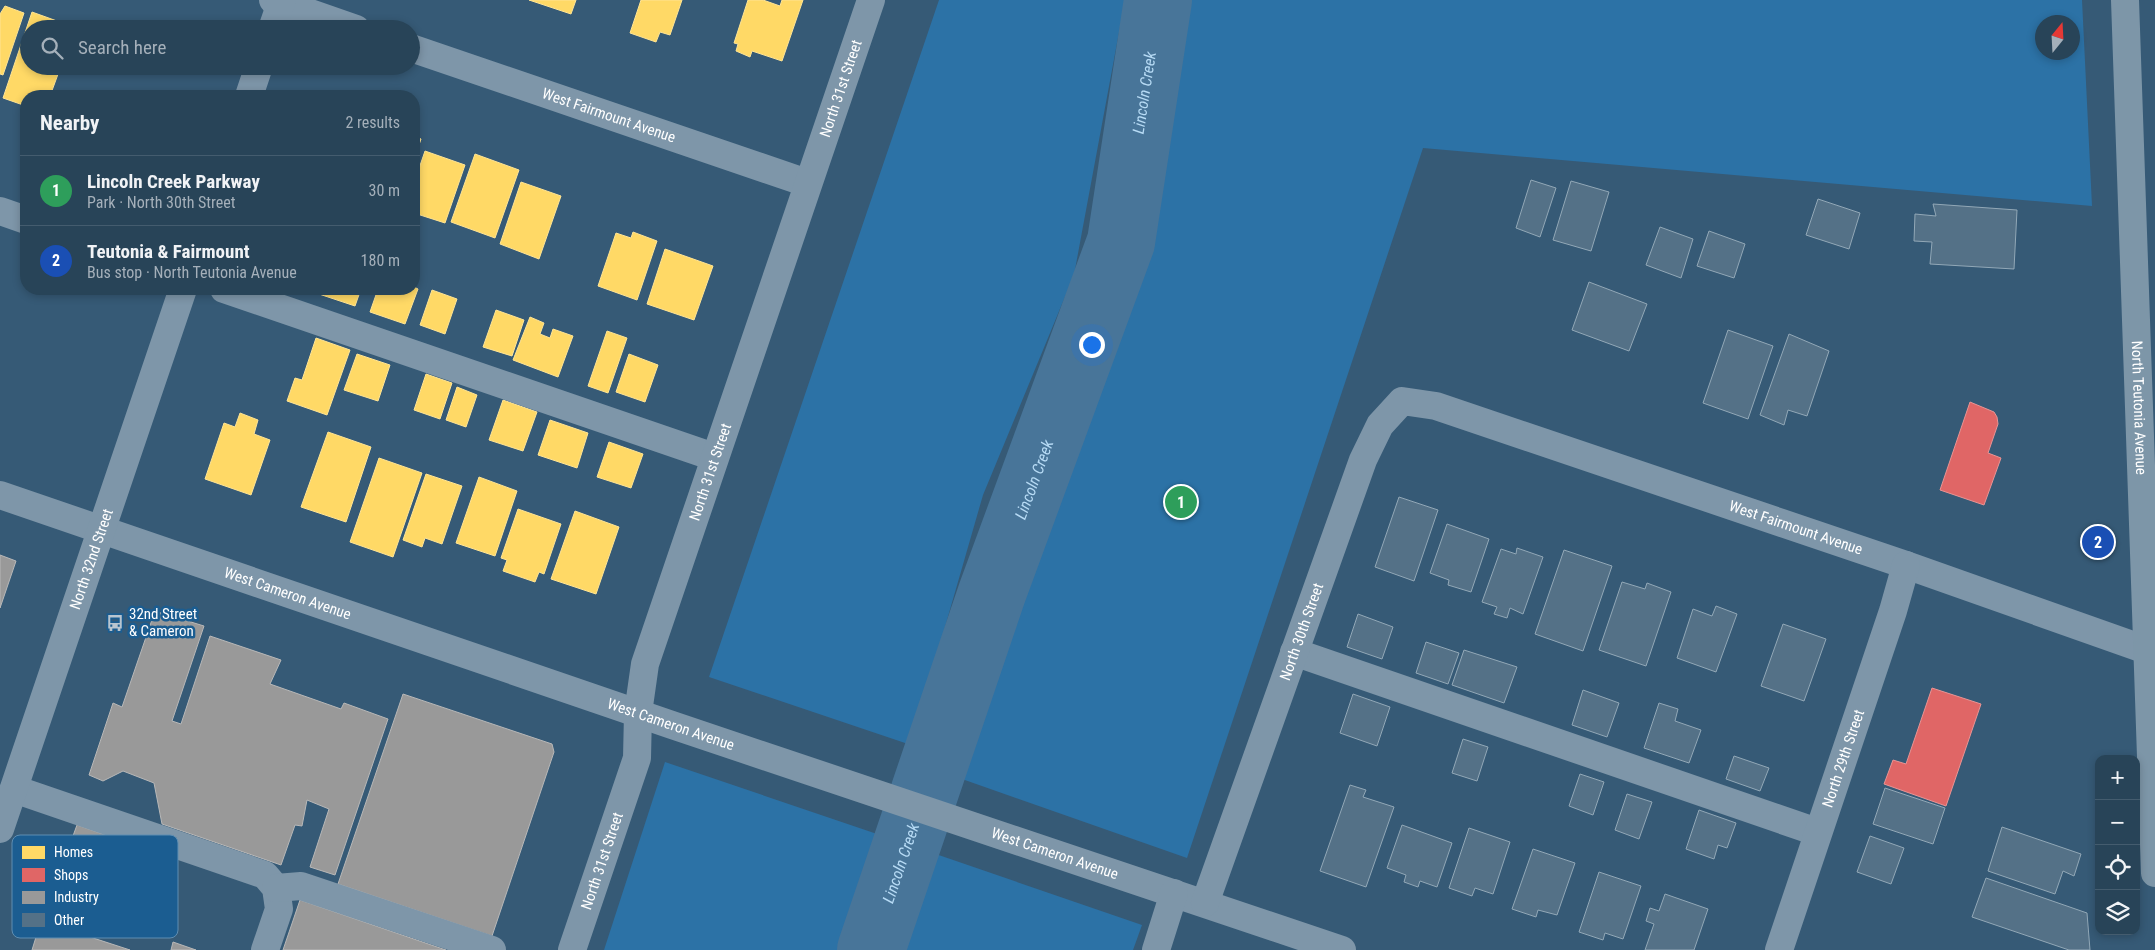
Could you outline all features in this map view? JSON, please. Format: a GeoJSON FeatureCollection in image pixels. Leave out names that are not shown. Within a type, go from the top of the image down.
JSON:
{"type":"FeatureCollection","features":[{"type":"Feature","properties":{"kind":"main road","name":"North Teutonia Avenue"},"geometry":{"type":"LineString","coordinates":[[2124,0],[2151,652],[2155,873]]}},
{"type":"Feature","properties":{"kind":"street","name":"North 31st Street"},"geometry":{"type":"LineString","coordinates":[[572,950],[636,758],[638,713],[645,664],[807,183],[871,0]]}},
{"type":"Feature","properties":{"kind":"street"},"geometry":{"type":"LineString","coordinates":[[274,20],[279,1],[331,20]]}},
{"type":"Feature","properties":{"kind":"street","name":"West Fairmount Avenue"},"geometry":{"type":"LineString","coordinates":[[420,51],[807,183]]}},
{"type":"Feature","properties":{"kind":"street"},"geometry":{"type":"LineString","coordinates":[[251,90],[256,75]]}},
{"type":"Feature","properties":{"kind":"street"},"geometry":{"type":"LineString","coordinates":[[0,211],[20,218]]}},
{"type":"Feature","properties":{"kind":"street","name":"North 32nd Street"},"geometry":{"type":"LineString","coordinates":[[0,829],[181,295]]}},
{"type":"Feature","properties":{"kind":"street"},"geometry":{"type":"LineString","coordinates":[[242,295],[714,457]]}},
{"type":"Feature","properties":{"kind":"street","name":"North 30th Street"},"geometry":{"type":"LineString","coordinates":[[1205,903],[1363,460],[1380,425],[1402,401],[1436,406]]}},
{"type":"Feature","properties":{"kind":"street","name":"West Fairmount Avenue"},"geometry":{"type":"LineString","coordinates":[[1436,406],[1906,565],[2151,652]]}},
{"type":"Feature","properties":{"kind":"street","name":"West Cameron Avenue"},"geometry":{"type":"LineString","coordinates":[[0,495],[810,772],[1342,950]]}},
{"type":"Feature","properties":{"kind":"street","name":"North 29th Street"},"geometry":{"type":"LineString","coordinates":[[1779,950],[1817,832],[1893,611],[1906,565]]}},
{"type":"Feature","properties":{"kind":"street"},"geometry":{"type":"LineString","coordinates":[[1294,652],[1817,832]]}},
{"type":"Feature","properties":{"kind":"street"},"geometry":{"type":"LineString","coordinates":[[14,789],[148,835]]}},
{"type":"Feature","properties":{"kind":"street"},"geometry":{"type":"LineString","coordinates":[[178,845],[265,875],[276,888],[279,910],[265,950]]}},
{"type":"Feature","properties":{"kind":"street"},"geometry":{"type":"LineString","coordinates":[[276,888],[301,886],[492,950]]}},
{"type":"Feature","properties":{"kind":"street"},"geometry":{"type":"LineString","coordinates":[[1156,950],[1174,893]]}},
{"type":"Feature","properties":{"kind":"shaded area"},"geometry":{"type":"Polygon","coordinates":[[[939,0],[1125,0],[1074,275],[983,495],[911,745],[709,677],[939,0]]]}},
{"type":"Feature","properties":{"kind":"shaded area"},"geometry":{"type":"Polygon","coordinates":[[[1186,0],[2082,0],[2092,206],[1423,148],[1187,858],[962,779],[1150,226],[1186,0]]]}},
{"type":"Feature","properties":{"kind":"shaded area"},"geometry":{"type":"Polygon","coordinates":[[[665,762],[880,835],[846,950],[604,950],[665,762]]]}},
{"type":"Feature","properties":{"kind":"shaded area"},"geometry":{"type":"Polygon","coordinates":[[[927,851],[1142,925],[1133,950],[902,950],[927,851]]]}},
{"type":"Feature","properties":{"kind":"building: Homes"},"geometry":{"type":"Polygon","coordinates":[[[529,0],[576,0],[571,14],[529,0]]]}},
{"type":"Feature","properties":{"kind":"building: Homes"},"geometry":{"type":"Polygon","coordinates":[[[641,0],[682,0],[670,35],[660,32],[656,42],[630,33],[641,0]]]}},
{"type":"Feature","properties":{"kind":"building: Homes"},"geometry":{"type":"Polygon","coordinates":[[[748,0],[763,0],[780,6],[782,0],[803,0],[782,61],[752,51],[750,57],[736,51],[738,44],[734,43],[748,0]]]}},
{"type":"Feature","properties":{"kind":"building: Homes"},"geometry":{"type":"Polygon","coordinates":[[[5,6],[24,13],[20,20],[3,75],[0,74],[0,14],[5,6]]]}},
{"type":"Feature","properties":{"kind":"building: Homes"},"geometry":{"type":"Polygon","coordinates":[[[32,12],[54,20],[29,20],[32,12]]]}},
{"type":"Feature","properties":{"kind":"building: Homes"},"geometry":{"type":"Polygon","coordinates":[[[20,48],[20,75],[58,75],[52,90],[20,90],[20,104],[3,98],[20,48]]]}},
{"type":"Feature","properties":{"kind":"building: Homes"},"geometry":{"type":"Polygon","coordinates":[[[425,151],[465,165],[445,223],[420,215],[420,166],[425,151]]]}},
{"type":"Feature","properties":{"kind":"building: Homes"},"geometry":{"type":"Polygon","coordinates":[[[475,154],[519,170],[495,238],[451,222],[475,154]]]}},
{"type":"Feature","properties":{"kind":"building: Homes"},"geometry":{"type":"Polygon","coordinates":[[[521,182],[561,196],[539,259],[500,244],[521,182]]]}},
{"type":"Feature","properties":{"kind":"building: Homes"},"geometry":{"type":"Polygon","coordinates":[[[633,232],[657,241],[637,300],[598,286],[616,233],[631,238],[633,232]]]}},
{"type":"Feature","properties":{"kind":"building: Homes"},"geometry":{"type":"Polygon","coordinates":[[[665,249],[713,266],[694,320],[647,304],[665,249]]]}},
{"type":"Feature","properties":{"kind":"building: Homes"},"geometry":{"type":"Polygon","coordinates":[[[432,290],[457,299],[445,334],[420,325],[432,290]]]}},
{"type":"Feature","properties":{"kind":"building: Homes"},"geometry":{"type":"Polygon","coordinates":[[[322,295],[359,295],[355,306],[322,295]]]}},
{"type":"Feature","properties":{"kind":"building: Homes"},"geometry":{"type":"Polygon","coordinates":[[[376,295],[416,295],[405,324],[370,312],[376,295]]]}},
{"type":"Feature","properties":{"kind":"building: Homes"},"geometry":{"type":"Polygon","coordinates":[[[496,310],[524,320],[512,356],[483,347],[496,310]]]}},
{"type":"Feature","properties":{"kind":"building: Homes"},"geometry":{"type":"Polygon","coordinates":[[[530,317],[544,323],[540,334],[550,338],[553,329],[573,336],[558,377],[513,360],[530,317]]]}},
{"type":"Feature","properties":{"kind":"building: Homes"},"geometry":{"type":"Polygon","coordinates":[[[607,331],[627,338],[608,393],[588,386],[607,331]]]}},
{"type":"Feature","properties":{"kind":"building: Homes"},"geometry":{"type":"Polygon","coordinates":[[[316,338],[350,350],[327,415],[287,401],[295,378],[302,380],[316,338]]]}},
{"type":"Feature","properties":{"kind":"building: Homes"},"geometry":{"type":"Polygon","coordinates":[[[357,354],[390,365],[378,401],[344,390],[357,354]]]}},
{"type":"Feature","properties":{"kind":"building: Homes"},"geometry":{"type":"Polygon","coordinates":[[[629,354],[658,365],[645,402],[616,392],[629,354]]]}},
{"type":"Feature","properties":{"kind":"building: Homes"},"geometry":{"type":"Polygon","coordinates":[[[426,374],[452,383],[440,419],[414,410],[426,374]]]}},
{"type":"Feature","properties":{"kind":"building: Homes"},"geometry":{"type":"Polygon","coordinates":[[[457,387],[477,395],[466,427],[446,420],[457,387]]]}},
{"type":"Feature","properties":{"kind":"building: Homes"},"geometry":{"type":"Polygon","coordinates":[[[503,400],[537,412],[523,451],[489,440],[503,400]]]}},
{"type":"Feature","properties":{"kind":"building: Homes"},"geometry":{"type":"Polygon","coordinates":[[[240,413],[258,420],[254,434],[270,440],[251,495],[205,479],[224,423],[235,427],[240,413]]]}},
{"type":"Feature","properties":{"kind":"building: Homes"},"geometry":{"type":"Polygon","coordinates":[[[550,420],[588,433],[577,468],[538,455],[550,420]]]}},
{"type":"Feature","properties":{"kind":"building: Homes"},"geometry":{"type":"Polygon","coordinates":[[[328,432],[371,447],[346,522],[301,507],[328,432]]]}},
{"type":"Feature","properties":{"kind":"building: Homes"},"geometry":{"type":"Polygon","coordinates":[[[609,442],[643,454],[631,488],[597,477],[609,442]]]}},
{"type":"Feature","properties":{"kind":"building: Homes"},"geometry":{"type":"Polygon","coordinates":[[[379,458],[422,473],[393,557],[350,542],[379,458]]]}},
{"type":"Feature","properties":{"kind":"building: Homes"},"geometry":{"type":"Polygon","coordinates":[[[426,474],[462,486],[442,544],[425,538],[422,547],[403,540],[426,474]]]}},
{"type":"Feature","properties":{"kind":"building: Homes"},"geometry":{"type":"Polygon","coordinates":[[[479,477],[517,491],[495,556],[456,543],[479,477]]]}},
{"type":"Feature","properties":{"kind":"building: Homes"},"geometry":{"type":"Polygon","coordinates":[[[518,509],[561,524],[544,574],[539,572],[535,582],[503,571],[507,560],[501,558],[518,509]]]}},
{"type":"Feature","properties":{"kind":"building: Homes"},"geometry":{"type":"Polygon","coordinates":[[[575,511],[619,527],[596,594],[551,579],[575,511]]]}},
{"type":"Feature","properties":{"kind":"building: Shops"},"geometry":{"type":"Polygon","coordinates":[[[1970,402],[1994,412],[1998,424],[1988,453],[2001,458],[1984,505],[1940,490],[1970,402]]]}},
{"type":"Feature","properties":{"kind":"building: Shops"},"geometry":{"type":"Polygon","coordinates":[[[1932,688],[1981,704],[1946,806],[1884,784],[1893,760],[1906,764],[1932,688]]]}},
{"type":"Feature","properties":{"kind":"building: Industry"},"geometry":{"type":"Polygon","coordinates":[[[0,555],[16,561],[0,608],[0,555]]]}},
{"type":"Feature","properties":{"kind":"building: Industry"},"geometry":{"type":"Polygon","coordinates":[[[155,611],[204,626],[172,721],[181,724],[210,636],[281,660],[270,684],[341,709],[344,703],[388,719],[335,875],[310,867],[329,809],[307,800],[302,826],[295,825],[281,865],[162,824],[154,783],[123,771],[103,781],[89,775],[113,703],[122,707],[155,611]]]}},
{"type":"Feature","properties":{"kind":"building: Industry"},"geometry":{"type":"Polygon","coordinates":[[[403,694],[552,744],[554,752],[492,936],[338,884],[403,694]]]}},
{"type":"Feature","properties":{"kind":"building: Industry"},"geometry":{"type":"Polygon","coordinates":[[[77,825],[106,835],[73,835],[77,825]]]}},
{"type":"Feature","properties":{"kind":"building: Industry"},"geometry":{"type":"Polygon","coordinates":[[[300,900],[446,950],[283,950],[300,900]]]}},
{"type":"Feature","properties":{"kind":"building: Industry"},"geometry":{"type":"Polygon","coordinates":[[[36,938],[93,938],[130,950],[32,950],[36,938]]]}},
{"type":"Feature","properties":{"kind":"building: Industry"},"geometry":{"type":"Polygon","coordinates":[[[173,942],[196,950],[171,950],[173,942]]]}},
{"type":"Feature","properties":{"kind":"building: Other"},"geometry":{"type":"Polygon","coordinates":[[[1531,180],[1556,188],[1540,237],[1516,228],[1531,180]]]}},
{"type":"Feature","properties":{"kind":"building: Other"},"geometry":{"type":"Polygon","coordinates":[[[1571,181],[1609,192],[1591,251],[1553,240],[1571,181]]]}},
{"type":"Feature","properties":{"kind":"building: Other"},"geometry":{"type":"Polygon","coordinates":[[[1818,199],[1860,213],[1849,249],[1806,235],[1818,199]]]}},
{"type":"Feature","properties":{"kind":"building: Other"},"geometry":{"type":"Polygon","coordinates":[[[1933,204],[2017,210],[2014,269],[1930,264],[1932,242],[1914,241],[1915,214],[1936,216],[1933,204]]]}},
{"type":"Feature","properties":{"kind":"building: Other"},"geometry":{"type":"Polygon","coordinates":[[[1660,227],[1693,239],[1681,278],[1646,265],[1660,227]]]}},
{"type":"Feature","properties":{"kind":"building: Other"},"geometry":{"type":"Polygon","coordinates":[[[1709,231],[1745,244],[1734,278],[1697,266],[1709,231]]]}},
{"type":"Feature","properties":{"kind":"building: Other"},"geometry":{"type":"Polygon","coordinates":[[[1589,282],[1647,304],[1629,351],[1572,330],[1589,282]]]}},
{"type":"Feature","properties":{"kind":"building: Other"},"geometry":{"type":"Polygon","coordinates":[[[1728,330],[1773,346],[1748,419],[1703,403],[1728,330]]]}},
{"type":"Feature","properties":{"kind":"building: Other"},"geometry":{"type":"Polygon","coordinates":[[[1789,334],[1829,351],[1807,416],[1788,410],[1784,425],[1760,415],[1789,334]]]}},
{"type":"Feature","properties":{"kind":"building: Other"},"geometry":{"type":"Polygon","coordinates":[[[1399,497],[1438,510],[1414,581],[1375,567],[1399,497]]]}},
{"type":"Feature","properties":{"kind":"building: Other"},"geometry":{"type":"Polygon","coordinates":[[[1447,524],[1489,539],[1471,592],[1448,585],[1449,580],[1430,573],[1447,524]]]}},
{"type":"Feature","properties":{"kind":"building: Other"},"geometry":{"type":"Polygon","coordinates":[[[1517,548],[1543,557],[1523,614],[1510,608],[1507,618],[1494,614],[1497,607],[1482,602],[1501,549],[1516,554],[1517,548]]]}},
{"type":"Feature","properties":{"kind":"building: Other"},"geometry":{"type":"Polygon","coordinates":[[[1564,550],[1612,566],[1583,651],[1535,634],[1564,550]]]}},
{"type":"Feature","properties":{"kind":"building: Other"},"geometry":{"type":"Polygon","coordinates":[[[1622,582],[1645,589],[1647,583],[1671,592],[1646,666],[1599,650],[1622,582]]]}},
{"type":"Feature","properties":{"kind":"building: Other"},"geometry":{"type":"Polygon","coordinates":[[[1716,606],[1737,614],[1716,672],[1677,658],[1693,609],[1712,616],[1716,606]]]}},
{"type":"Feature","properties":{"kind":"building: Other"},"geometry":{"type":"Polygon","coordinates":[[[1358,614],[1393,627],[1382,659],[1347,647],[1358,614]]]}},
{"type":"Feature","properties":{"kind":"building: Other"},"geometry":{"type":"Polygon","coordinates":[[[1783,624],[1826,639],[1804,701],[1761,686],[1783,624]]]}},
{"type":"Feature","properties":{"kind":"building: Other"},"geometry":{"type":"Polygon","coordinates":[[[1426,642],[1459,653],[1448,684],[1416,673],[1426,642]]]}},
{"type":"Feature","properties":{"kind":"building: Other"},"geometry":{"type":"Polygon","coordinates":[[[1464,650],[1517,667],[1504,703],[1452,685],[1464,650]]]}},
{"type":"Feature","properties":{"kind":"building: Other"},"geometry":{"type":"Polygon","coordinates":[[[1583,690],[1619,703],[1607,737],[1572,725],[1583,690]]]}},
{"type":"Feature","properties":{"kind":"building: Other"},"geometry":{"type":"Polygon","coordinates":[[[1353,694],[1390,707],[1377,746],[1340,733],[1353,694]]]}},
{"type":"Feature","properties":{"kind":"building: Other"},"geometry":{"type":"Polygon","coordinates":[[[1659,703],[1678,709],[1675,721],[1701,730],[1689,763],[1644,748],[1659,703]]]}},
{"type":"Feature","properties":{"kind":"building: Other"},"geometry":{"type":"Polygon","coordinates":[[[1463,739],[1488,747],[1477,781],[1452,773],[1463,739]]]}},
{"type":"Feature","properties":{"kind":"building: Other"},"geometry":{"type":"Polygon","coordinates":[[[1734,756],[1769,768],[1760,791],[1726,779],[1734,756]]]}},
{"type":"Feature","properties":{"kind":"building: Other"},"geometry":{"type":"Polygon","coordinates":[[[1580,774],[1604,782],[1593,815],[1569,806],[1580,774]]]}},
{"type":"Feature","properties":{"kind":"building: Other"},"geometry":{"type":"Polygon","coordinates":[[[1350,785],[1366,790],[1363,797],[1394,807],[1366,887],[1320,871],[1350,785]]]}},
{"type":"Feature","properties":{"kind":"building: Other"},"geometry":{"type":"Polygon","coordinates":[[[1885,788],[1945,808],[1933,844],[1873,824],[1885,788]]]}},
{"type":"Feature","properties":{"kind":"building: Other"},"geometry":{"type":"Polygon","coordinates":[[[1627,794],[1652,802],[1639,839],[1615,830],[1627,794]]]}},
{"type":"Feature","properties":{"kind":"building: Other"},"geometry":{"type":"Polygon","coordinates":[[[1699,810],[1736,823],[1727,848],[1718,845],[1714,859],[1686,849],[1699,810]]]}},
{"type":"Feature","properties":{"kind":"building: Other"},"geometry":{"type":"Polygon","coordinates":[[[1402,825],[1452,843],[1437,887],[1420,881],[1418,887],[1404,882],[1406,875],[1387,868],[1402,825]]]}},
{"type":"Feature","properties":{"kind":"building: Other"},"geometry":{"type":"Polygon","coordinates":[[[2002,827],[2081,854],[2074,876],[2063,871],[2055,894],[1988,871],[2002,827]]]}},
{"type":"Feature","properties":{"kind":"building: Other"},"geometry":{"type":"Polygon","coordinates":[[[1469,828],[1510,842],[1493,894],[1475,888],[1472,896],[1449,888],[1469,828]]]}},
{"type":"Feature","properties":{"kind":"building: Other"},"geometry":{"type":"Polygon","coordinates":[[[1870,836],[1904,848],[1891,884],[1857,872],[1870,836]]]}},
{"type":"Feature","properties":{"kind":"building: Other"},"geometry":{"type":"Polygon","coordinates":[[[1533,849],[1575,863],[1557,915],[1538,910],[1536,917],[1512,909],[1533,849]]]}},
{"type":"Feature","properties":{"kind":"building: Other"},"geometry":{"type":"Polygon","coordinates":[[[1599,872],[1641,886],[1623,939],[1605,933],[1603,940],[1579,932],[1599,872]]]}},
{"type":"Feature","properties":{"kind":"building: Other"},"geometry":{"type":"Polygon","coordinates":[[[1986,878],[2087,913],[2090,950],[2069,950],[1972,917],[1986,878]]]}},
{"type":"Feature","properties":{"kind":"building: Other"},"geometry":{"type":"Polygon","coordinates":[[[1665,894],[1708,909],[1694,950],[1645,950],[1654,924],[1646,921],[1650,908],[1659,911],[1665,894]]]}},
{"type":"Feature","properties":{"kind":"waterway","name":"Lincoln Creek"},"geometry":{"type":"LineString","coordinates":[[871,950],[992,593],[1121,242],[1158,0]]}},
{"type":"Feature","properties":{"kind":"place","name":"Lincoln Creek Parkway"},"geometry":{"type":"Point","coordinates":[1181,502]}},
{"type":"Feature","properties":{"kind":"place","name":"Teutonia & Fairmount"},"geometry":{"type":"Point","coordinates":[2098,542]}},
{"type":"Feature","properties":{"kind":"place","name":"32nd Street & Cameron"},"geometry":{"type":"Point","coordinates":[115,623]}}]}
